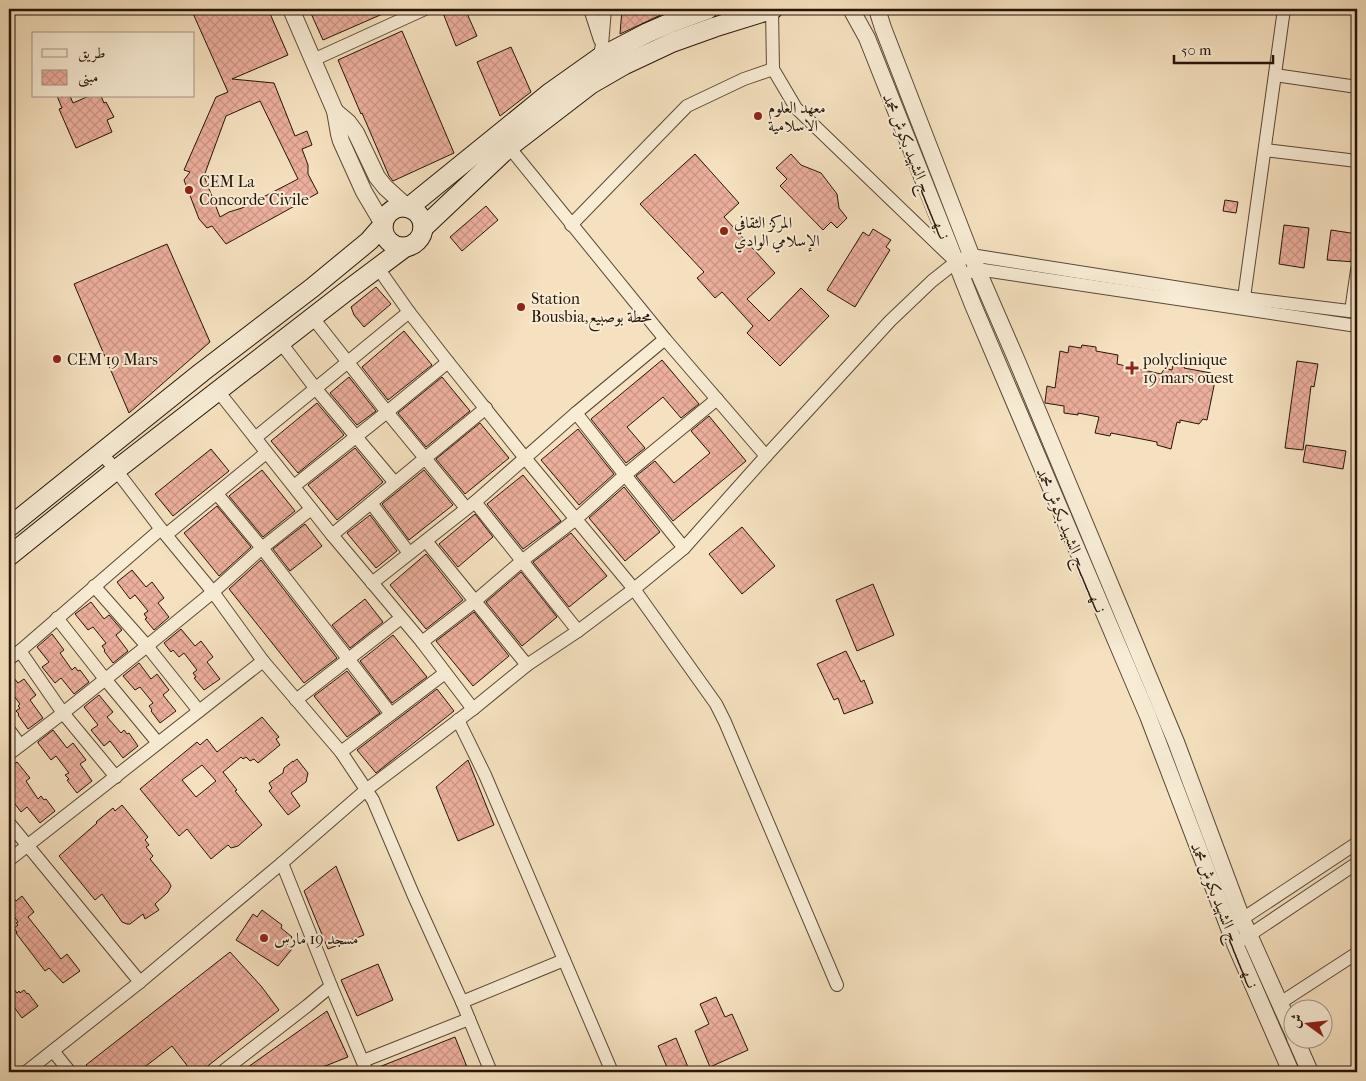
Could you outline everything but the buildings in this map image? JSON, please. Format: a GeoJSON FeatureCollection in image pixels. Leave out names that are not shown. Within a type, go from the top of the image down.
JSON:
{"type":"FeatureCollection","features":[{"type":"Feature","properties":{"kind":"main road"},"geometry":{"type":"LineString","coordinates":[[407,207],[600,52],[647,33],[670,16],[708,9]]}},
{"type":"Feature","properties":{"kind":"main road"},"geometry":{"type":"LineString","coordinates":[[423,228],[509,147],[591,84],[624,65],[673,42],[772,9]]}},
{"type":"Feature","properties":{"kind":"main road"},"geometry":{"type":"LineString","coordinates":[[9,527],[369,241],[383,225],[385,218],[394,209],[407,207],[418,213],[423,222],[423,228],[420,239],[416,243],[404,248],[344,293],[116,470],[9,556]]}},
{"type":"Feature","properties":{"kind":"main road"},"geometry":{"type":"LineString","coordinates":[[383,225],[388,242],[404,248]]}},
{"type":"Feature","properties":{"kind":"street"},"geometry":{"type":"LineString","coordinates":[[291,9],[335,112],[340,138],[364,192],[383,225]]}},
{"type":"Feature","properties":{"kind":"street"},"geometry":{"type":"LineString","coordinates":[[313,60],[406,13],[425,9]]}},
{"type":"Feature","properties":{"kind":"street"},"geometry":{"type":"LineString","coordinates":[[590,9],[600,52]]}},
{"type":"Feature","properties":{"kind":"street"},"geometry":{"type":"LineString","coordinates":[[600,52],[605,9]]}},
{"type":"Feature","properties":{"kind":"street"},"geometry":{"type":"LineString","coordinates":[[772,9],[773,69],[796,108],[958,268]]}},
{"type":"Feature","properties":{"kind":"street","name":"نـــهـــــــــــج الشهيد بكوش محمد"},"geometry":{"type":"LineString","coordinates":[[851,9],[866,38],[958,268],[1039,463],[1235,923],[1291,1072]]}},
{"type":"Feature","properties":{"kind":"street","name":"نـــهـــــــــــج الشهيد بكوش محمد"},"geometry":{"type":"LineString","coordinates":[[877,9],[974,262],[1176,742],[1235,923]]}},
{"type":"Feature","properties":{"kind":"street"},"geometry":{"type":"LineString","coordinates":[[1243,304],[1284,9]]}},
{"type":"Feature","properties":{"kind":"street"},"geometry":{"type":"LineString","coordinates":[[571,225],[687,106],[744,79],[773,69]]}},
{"type":"Feature","properties":{"kind":"street"},"geometry":{"type":"LineString","coordinates":[[1275,75],[1357,86]]}},
{"type":"Feature","properties":{"kind":"street"},"geometry":{"type":"LineString","coordinates":[[335,112],[348,122],[356,132],[377,177],[407,207]]}},
{"type":"Feature","properties":{"kind":"street"},"geometry":{"type":"LineString","coordinates":[[509,147],[665,339],[766,456]]}},
{"type":"Feature","properties":{"kind":"street"},"geometry":{"type":"LineString","coordinates":[[1265,150],[1357,161]]}},
{"type":"Feature","properties":{"kind":"street"},"geometry":{"type":"LineString","coordinates":[[26,1072],[140,982],[366,790],[473,709],[527,665],[578,631],[634,589],[684,548],[890,321],[932,281],[974,262],[1243,304],[1357,326]]}},
{"type":"Feature","properties":{"kind":"street"},"geometry":{"type":"LineString","coordinates":[[378,268],[408,312],[525,458],[634,589],[716,704],[837,985]]}},
{"type":"Feature","properties":{"kind":"street"},"geometry":{"type":"LineString","coordinates":[[1243,304],[1354,312],[1357,270]]}},
{"type":"Feature","properties":{"kind":"street"},"geometry":{"type":"LineString","coordinates":[[255,438],[408,312]]}},
{"type":"Feature","properties":{"kind":"street"},"geometry":{"type":"LineString","coordinates":[[313,318],[424,458],[523,560],[578,631]]}},
{"type":"Feature","properties":{"kind":"street"},"geometry":{"type":"LineString","coordinates":[[372,583],[471,505],[576,412],[665,339]]}},
{"type":"Feature","properties":{"kind":"street"},"geometry":{"type":"LineString","coordinates":[[281,343],[316,389],[395,483]]}},
{"type":"Feature","properties":{"kind":"street"},"geometry":{"type":"LineString","coordinates":[[294,486],[448,362]]}},
{"type":"Feature","properties":{"kind":"street"},"geometry":{"type":"LineString","coordinates":[[218,391],[332,535],[422,642],[473,709]]}},
{"type":"Feature","properties":{"kind":"street"},"geometry":{"type":"LineString","coordinates":[[422,642],[576,519],[625,475],[717,399]]}},
{"type":"Feature","properties":{"kind":"street"},"geometry":{"type":"LineString","coordinates":[[332,535],[486,408]]}},
{"type":"Feature","properties":{"kind":"street"},"geometry":{"type":"LineString","coordinates":[[576,412],[684,548]]}},
{"type":"Feature","properties":{"kind":"street"},"geometry":{"type":"LineString","coordinates":[[101,453],[213,592],[264,661],[341,752],[373,800],[491,1072]]}},
{"type":"Feature","properties":{"kind":"street"},"geometry":{"type":"LineString","coordinates":[[9,659],[94,586],[217,494],[266,453]]}},
{"type":"Feature","properties":{"kind":"street"},"geometry":{"type":"LineString","coordinates":[[217,494],[262,548],[391,714]]}},
{"type":"Feature","properties":{"kind":"street"},"geometry":{"type":"LineString","coordinates":[[371,503],[409,553]]}},
{"type":"Feature","properties":{"kind":"street"},"geometry":{"type":"LineString","coordinates":[[9,754],[147,646],[311,509]]}},
{"type":"Feature","properties":{"kind":"street"},"geometry":{"type":"LineString","coordinates":[[426,541],[527,665]]}},
{"type":"Feature","properties":{"kind":"street"},"geometry":{"type":"LineString","coordinates":[[94,586],[147,646],[199,711]]}},
{"type":"Feature","properties":{"kind":"street"},"geometry":{"type":"LineString","coordinates":[[57,618],[158,743]]}},
{"type":"Feature","properties":{"kind":"street"},"geometry":{"type":"LineString","coordinates":[[296,700],[401,618]]}},
{"type":"Feature","properties":{"kind":"street"},"geometry":{"type":"LineString","coordinates":[[20,651],[63,713],[116,776]]}},
{"type":"Feature","properties":{"kind":"street"},"geometry":{"type":"LineString","coordinates":[[9,860],[264,661]]}},
{"type":"Feature","properties":{"kind":"street"},"geometry":{"type":"LineString","coordinates":[[341,752],[445,673]]}},
{"type":"Feature","properties":{"kind":"street"},"geometry":{"type":"LineString","coordinates":[[458,720],[485,775],[612,1072]]}},
{"type":"Feature","properties":{"kind":"street"},"geometry":{"type":"LineString","coordinates":[[9,730],[20,745]]}},
{"type":"Feature","properties":{"kind":"street"},"geometry":{"type":"LineString","coordinates":[[9,823],[140,982]]}},
{"type":"Feature","properties":{"kind":"street"},"geometry":{"type":"LineString","coordinates":[[1235,923],[1357,843]]}},
{"type":"Feature","properties":{"kind":"street"},"geometry":{"type":"LineString","coordinates":[[282,863],[365,1067],[469,1019]]}},
{"type":"Feature","properties":{"kind":"street"},"geometry":{"type":"LineString","coordinates":[[1242,940],[1357,863]]}},
{"type":"Feature","properties":{"kind":"street","name":"نـــهـــــــــــج الشهيد بكوش محمد"},"geometry":{"type":"LineString","coordinates":[[1242,940],[1284,1012]]}},
{"type":"Feature","properties":{"kind":"street"},"geometry":{"type":"LineString","coordinates":[[1280,1003],[1357,953]]}},
{"type":"Feature","properties":{"kind":"street"},"geometry":{"type":"LineString","coordinates":[[462,1002],[564,960]]}},
{"type":"Feature","properties":{"kind":"street"},"geometry":{"type":"LineString","coordinates":[[222,1072],[331,986]]}},
{"type":"Feature","properties":{"kind":"street"},"geometry":{"type":"LineString","coordinates":[[1299,1048],[1310,1072]]}},
{"type":"Feature","properties":{"kind":"street"},"geometry":{"type":"LineString","coordinates":[[53,1051],[70,1072]]}},
{"type":"Feature","properties":{"kind":"place","name":"معهد العلوم الاسلامية"},"geometry":{"type":"Point","coordinates":[758,116]}},
{"type":"Feature","properties":{"kind":"place","name":"CEM La Concorde Civile"},"geometry":{"type":"Point","coordinates":[189,190]}},
{"type":"Feature","properties":{"kind":"place","name":"المركز الثقافي الإسلامي الوادي"},"geometry":{"type":"Point","coordinates":[724,231]}},
{"type":"Feature","properties":{"kind":"place","name":"Station Bousbia,محطة بوصبيع"},"geometry":{"type":"Point","coordinates":[521,307]}},
{"type":"Feature","properties":{"kind":"place","name":"CEM 19 Mars"},"geometry":{"type":"Point","coordinates":[57,359]}},
{"type":"Feature","properties":{"kind":"place","name":"polyclinique 19 mars ouest"},"geometry":{"type":"Point","coordinates":[1132,368]}},
{"type":"Feature","properties":{"kind":"place","name":"مسجد 19 مارس"},"geometry":{"type":"Point","coordinates":[264,938]}}]}
